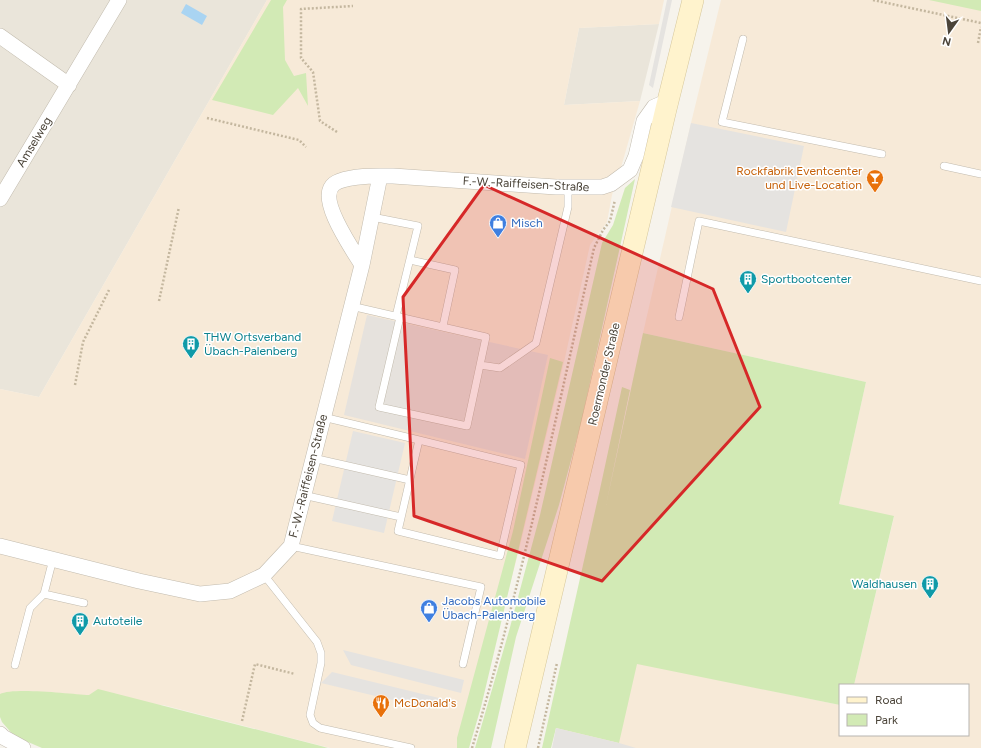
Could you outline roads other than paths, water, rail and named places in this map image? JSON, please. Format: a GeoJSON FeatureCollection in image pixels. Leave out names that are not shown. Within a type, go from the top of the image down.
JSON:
{"type":"FeatureCollection","features":[{"type":"Feature","properties":{"kind":"main road","name":"Roermonder Straße"},"geometry":{"type":"LineString","coordinates":[[515,748],[693,0]]}},
{"type":"Feature","properties":{"kind":"street","name":"Amselweg"},"geometry":{"type":"LineString","coordinates":[[0,199],[119,0]]}},
{"type":"Feature","properties":{"kind":"street"},"geometry":{"type":"LineString","coordinates":[[0,36],[69,85]]}},
{"type":"Feature","properties":{"kind":"street","name":"F.-W.-Raiffeisen-Straße"},"geometry":{"type":"LineString","coordinates":[[362,265],[333,214],[329,199],[330,190],[335,183],[365,176],[393,176],[568,187],[602,187],[611,184],[630,170],[636,156],[644,121],[654,106],[668,101]]}},
{"type":"Feature","properties":{"kind":"street","name":"F.-W.-Raiffeisen-Straße"},"geometry":{"type":"LineString","coordinates":[[0,546],[139,581],[200,594],[230,590],[264,576],[290,546],[362,265],[380,176]]}},
{"type":"Feature","properties":{"kind":"street"},"geometry":{"type":"LineString","coordinates":[[0,734],[23,748]]}},
{"type":"Feature","properties":{"kind":"lane"},"geometry":{"type":"LineString","coordinates":[[743,39],[722,122],[882,154]]}},
{"type":"Feature","properties":{"kind":"lane"},"geometry":{"type":"LineString","coordinates":[[944,166],[981,174]]}},
{"type":"Feature","properties":{"kind":"lane"},"geometry":{"type":"LineString","coordinates":[[480,365],[500,368],[536,343],[568,207],[568,187]]}},
{"type":"Feature","properties":{"kind":"lane"},"geometry":{"type":"LineString","coordinates":[[351,306],[398,317],[443,326],[486,337],[467,426],[379,407],[398,317],[410,260],[418,226],[372,217]]}},
{"type":"Feature","properties":{"kind":"lane"},"geometry":{"type":"LineString","coordinates":[[679,317],[700,220],[981,281]]}},
{"type":"Feature","properties":{"kind":"lane"},"geometry":{"type":"LineString","coordinates":[[410,260],[455,270],[443,326]]}},
{"type":"Feature","properties":{"kind":"lane"},"geometry":{"type":"LineString","coordinates":[[323,417],[419,440],[521,465],[500,556],[398,531],[419,440]]}},
{"type":"Feature","properties":{"kind":"lane"},"geometry":{"type":"LineString","coordinates":[[313,458],[410,480]]}},
{"type":"Feature","properties":{"kind":"lane"},"geometry":{"type":"LineString","coordinates":[[303,495],[401,517]]}},
{"type":"Feature","properties":{"kind":"lane"},"geometry":{"type":"LineString","coordinates":[[290,546],[481,587],[463,664]]}},
{"type":"Feature","properties":{"kind":"lane"},"geometry":{"type":"LineString","coordinates":[[14,665],[30,608],[44,594],[53,559]]}},
{"type":"Feature","properties":{"kind":"lane"},"geometry":{"type":"LineString","coordinates":[[264,576],[317,642],[321,653],[321,663],[310,715],[313,723],[320,728],[411,748]]}},
{"type":"Feature","properties":{"kind":"lane"},"geometry":{"type":"LineString","coordinates":[[44,594],[84,603]]}},
{"type":"Feature","properties":{"kind":"water"},"geometry":{"type":"Polygon","coordinates":[[[186,4],[207,16],[202,25],[181,13],[186,4]]]}},
{"type":"Feature","properties":{"kind":"place","name":"Rockfabrik Eventcenter und Live-Location"},"geometry":{"type":"Point","coordinates":[875,193]}},
{"type":"Feature","properties":{"kind":"place","name":"Misch"},"geometry":{"type":"Point","coordinates":[498,238]}},
{"type":"Feature","properties":{"kind":"place","name":"Sportbootcenter"},"geometry":{"type":"Point","coordinates":[748,294]}},
{"type":"Feature","properties":{"kind":"place","name":"THW Ortsverband Übach-Palenberg"},"geometry":{"type":"Point","coordinates":[191,359]}},
{"type":"Feature","properties":{"kind":"place","name":"Waldhausen"},"geometry":{"type":"Point","coordinates":[930,599]}},
{"type":"Feature","properties":{"kind":"place","name":"Jacobs Automobile Übach-Palenberg"},"geometry":{"type":"Point","coordinates":[429,623]}},
{"type":"Feature","properties":{"kind":"place","name":"Autoteile"},"geometry":{"type":"Point","coordinates":[80,636]}},
{"type":"Feature","properties":{"kind":"place","name":"McDonald's"},"geometry":{"type":"Point","coordinates":[381,718]}}]}
